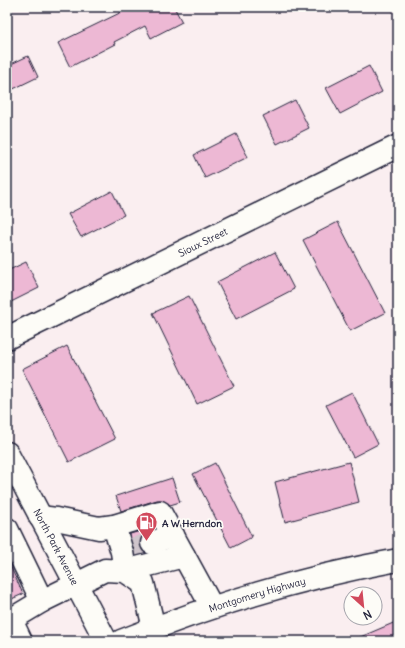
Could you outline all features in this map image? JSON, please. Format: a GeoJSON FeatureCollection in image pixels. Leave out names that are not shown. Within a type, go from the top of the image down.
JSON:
{"type":"FeatureCollection","features":[{"type":"Feature","properties":{"kind":"street","name":"Sioux Street"},"geometry":{"type":"LineString","coordinates":[[7,338],[398,146]]}},
{"type":"Feature","properties":{"kind":"street","name":"North Park Avenue"},"geometry":{"type":"LineString","coordinates":[[7,454],[106,641]]}},
{"type":"Feature","properties":{"kind":"street"},"geometry":{"type":"LineString","coordinates":[[40,517],[99,528],[114,526],[160,512],[212,607]]}},
{"type":"Feature","properties":{"kind":"street"},"geometry":{"type":"LineString","coordinates":[[114,526],[126,557],[143,583],[154,628]]}},
{"type":"Feature","properties":{"kind":"street"},"geometry":{"type":"LineString","coordinates":[[7,529],[42,601]]}},
{"type":"Feature","properties":{"kind":"street"},"geometry":{"type":"LineString","coordinates":[[152,543],[173,535]]}},
{"type":"Feature","properties":{"kind":"street"},"geometry":{"type":"LineString","coordinates":[[21,641],[9,621],[42,601],[105,570],[126,557],[184,556]]}},
{"type":"Feature","properties":{"kind":"street","name":"Montgomery Highway"},"geometry":{"type":"LineString","coordinates":[[121,641],[244,596],[322,576],[398,560]]}},
{"type":"Feature","properties":{"kind":"building"},"geometry":{"type":"Polygon","coordinates":[[[132,7],[174,7],[182,22],[151,38],[145,26],[114,42],[115,44],[70,67],[58,43],[132,7]]]}},
{"type":"Feature","properties":{"kind":"building"},"geometry":{"type":"Polygon","coordinates":[[[28,56],[38,77],[7,92],[7,66],[28,56]]]}},
{"type":"Feature","properties":{"kind":"building"},"geometry":{"type":"Polygon","coordinates":[[[369,66],[382,92],[340,114],[326,88],[369,66]]]}},
{"type":"Feature","properties":{"kind":"building"},"geometry":{"type":"Polygon","coordinates":[[[295,100],[309,128],[277,144],[263,116],[295,100]]]}},
{"type":"Feature","properties":{"kind":"building"},"geometry":{"type":"Polygon","coordinates":[[[236,134],[248,157],[205,178],[194,155],[236,134]]]}},
{"type":"Feature","properties":{"kind":"building"},"geometry":{"type":"Polygon","coordinates":[[[112,191],[124,215],[81,237],[68,214],[112,191]]]}},
{"type":"Feature","properties":{"kind":"building"},"geometry":{"type":"Polygon","coordinates":[[[338,222],[385,313],[350,331],[303,240],[338,222]]]}},
{"type":"Feature","properties":{"kind":"building"},"geometry":{"type":"Polygon","coordinates":[[[275,252],[294,289],[236,319],[217,282],[275,252]]]}},
{"type":"Feature","properties":{"kind":"building"},"geometry":{"type":"Polygon","coordinates":[[[26,262],[39,288],[7,304],[7,271],[26,262]]]}},
{"type":"Feature","properties":{"kind":"building"},"geometry":{"type":"Polygon","coordinates":[[[189,296],[234,386],[197,404],[153,313],[189,296]]]}},
{"type":"Feature","properties":{"kind":"building"},"geometry":{"type":"Polygon","coordinates":[[[67,346],[115,439],[69,462],[22,369],[67,346]]]}},
{"type":"Feature","properties":{"kind":"building"},"geometry":{"type":"Polygon","coordinates":[[[352,392],[378,444],[353,457],[326,405],[352,392]]]}},
{"type":"Feature","properties":{"kind":"building"},"geometry":{"type":"Polygon","coordinates":[[[349,462],[359,502],[285,522],[275,482],[349,462]]]}},
{"type":"Feature","properties":{"kind":"building"},"geometry":{"type":"Polygon","coordinates":[[[215,463],[252,537],[231,548],[193,474],[215,463]]]}},
{"type":"Feature","properties":{"kind":"building"},"geometry":{"type":"Polygon","coordinates":[[[172,478],[180,502],[170,505],[162,500],[157,500],[121,511],[116,496],[172,478]]]}},
{"type":"Feature","properties":{"kind":"building"},"geometry":{"type":"Polygon","coordinates":[[[147,529],[148,531],[142,535],[140,541],[140,548],[145,553],[135,556],[130,534],[147,529]]]}},
{"type":"Feature","properties":{"kind":"building"},"geometry":{"type":"Polygon","coordinates":[[[7,559],[23,594],[7,601],[7,559]]]}},
{"type":"Feature","properties":{"kind":"building"},"geometry":{"type":"Polygon","coordinates":[[[398,621],[398,641],[351,641],[398,621]]]}},
{"type":"Feature","properties":{"kind":"tunnel"},"geometry":{"type":"LineString","coordinates":[[129,550],[152,543]]}},
{"type":"Feature","properties":{"kind":"place","name":"A W Herndon"},"geometry":{"type":"Point","coordinates":[146,542]}}]}
